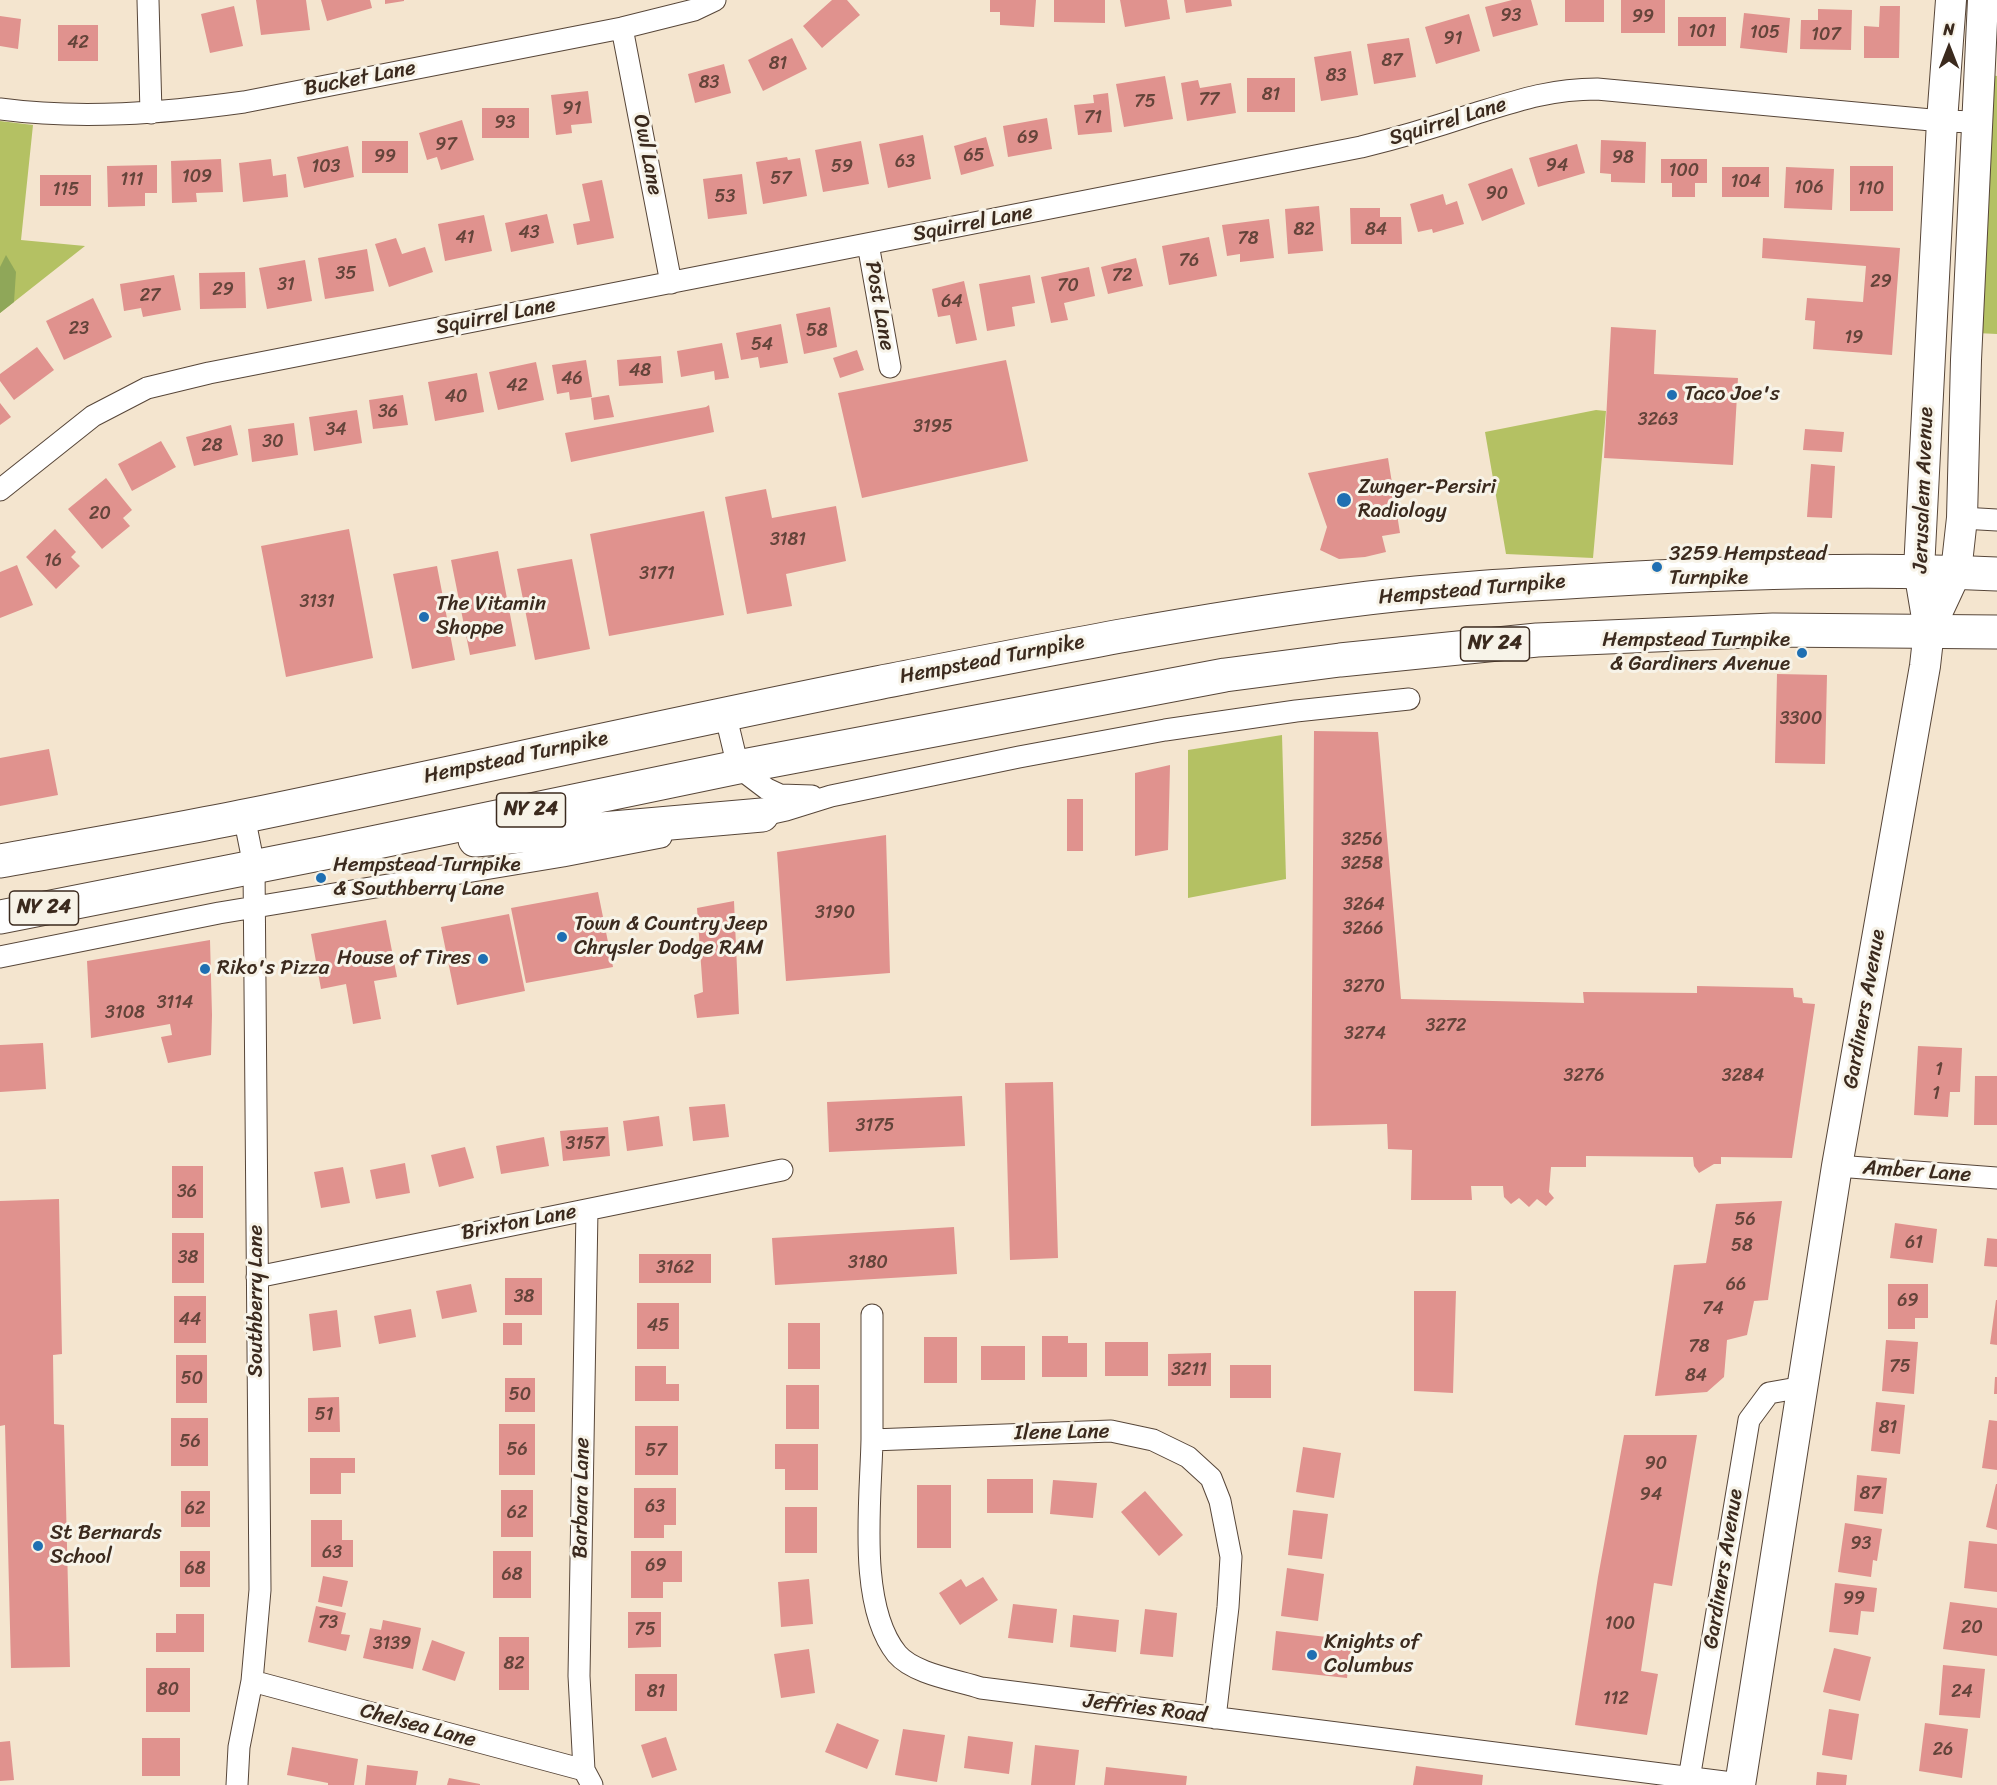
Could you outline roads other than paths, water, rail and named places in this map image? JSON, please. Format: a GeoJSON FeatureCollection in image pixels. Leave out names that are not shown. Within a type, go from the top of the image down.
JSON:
{"type":"FeatureCollection","features":[{"type":"Feature","properties":{"kind":"main road","name":"Jerusalem Avenue"},"geometry":{"type":"LineString","coordinates":[[1929,630],[1918,570],[1942,121],[1951,0]]}},
{"type":"Feature","properties":{"kind":"main road","name":"Jerusalem Avenue"},"geometry":{"type":"LineString","coordinates":[[1929,630],[1956,572],[1962,518],[1966,360],[1983,0]]}},
{"type":"Feature","properties":{"kind":"main road","name":"Hempstead Turnpike"},"geometry":{"type":"LineString","coordinates":[[0,861],[244,816],[725,713],[1132,632],[1341,601],[1526,584],[1710,573],[1918,570],[1997,574]]}},
{"type":"Feature","properties":{"kind":"main road","name":"NY 24"},"geometry":{"type":"LineString","coordinates":[[0,917],[324,853],[738,767],[1165,685],[1340,660],[1548,640],[1773,630],[1997,632]]}},
{"type":"Feature","properties":{"kind":"main road","name":"Gardiners Avenue"},"geometry":{"type":"LineString","coordinates":[[1740,1785],[1837,1166],[1925,666],[1929,630]]}},
{"type":"Feature","properties":{"kind":"main road"},"geometry":{"type":"LineString","coordinates":[[324,853],[762,815]]}},
{"type":"Feature","properties":{"kind":"street"},"geometry":{"type":"LineString","coordinates":[[148,0],[151,113]]}},
{"type":"Feature","properties":{"kind":"street","name":"Bucket Lane"},"geometry":{"type":"LineString","coordinates":[[0,109],[31,113],[105,116],[244,102],[622,28],[694,10],[715,0]]}},
{"type":"Feature","properties":{"kind":"street","name":"Owl Lane"},"geometry":{"type":"LineString","coordinates":[[622,28],[671,283]]}},
{"type":"Feature","properties":{"kind":"street","name":"Squirrel Lane"},"geometry":{"type":"LineString","coordinates":[[0,490],[93,416],[147,388],[209,373],[1361,147],[1398,138],[1535,95],[1568,89],[1597,89],[1942,121],[1977,122]]}},
{"type":"Feature","properties":{"kind":"street","name":"Post Lane"},"geometry":{"type":"LineString","coordinates":[[868,244],[890,367]]}},
{"type":"Feature","properties":{"kind":"street"},"geometry":{"type":"LineString","coordinates":[[1962,518],[1997,520]]}},
{"type":"Feature","properties":{"kind":"street"},"geometry":{"type":"LineString","coordinates":[[0,957],[255,907],[563,856],[713,827],[786,810],[831,796],[1166,730],[1296,711],[1410,699]]}},
{"type":"Feature","properties":{"kind":"street"},"geometry":{"type":"LineString","coordinates":[[725,713],[738,767],[767,789],[780,795],[831,796]]}},
{"type":"Feature","properties":{"kind":"street","name":"Southberry Lane"},"geometry":{"type":"LineString","coordinates":[[237,1785],[239,1747],[252,1682],[260,1590],[255,907],[254,866],[244,816]]}},
{"type":"Feature","properties":{"kind":"street","name":"Amber Lane"},"geometry":{"type":"LineString","coordinates":[[1837,1166],[1997,1178]]}},
{"type":"Feature","properties":{"kind":"street","name":"Brixton Lane"},"geometry":{"type":"LineString","coordinates":[[256,1276],[782,1170]]}},
{"type":"Feature","properties":{"kind":"street","name":"Barbara Lane"},"geometry":{"type":"LineString","coordinates":[[587,1210],[579,1676],[588,1777]]}},
{"type":"Feature","properties":{"kind":"street","name":"Jeffries Road"},"geometry":{"type":"LineString","coordinates":[[872,1315],[872,1440],[868,1560],[878,1610],[886,1633],[898,1654],[914,1668],[981,1688],[1689,1782],[1740,1785]]}},
{"type":"Feature","properties":{"kind":"street","name":"Gardiners Avenue"},"geometry":{"type":"LineString","coordinates":[[1689,1782],[1749,1420],[1769,1393],[1803,1388]]}},
{"type":"Feature","properties":{"kind":"street","name":"Ilene Lane"},"geometry":{"type":"LineString","coordinates":[[872,1440],[1111,1431],[1153,1440],[1188,1457],[1211,1478],[1220,1501],[1232,1557],[1215,1718]]}},
{"type":"Feature","properties":{"kind":"street","name":"Chelsea Lane"},"geometry":{"type":"LineString","coordinates":[[252,1682],[588,1777]]}},
{"type":"Feature","properties":{"kind":"place","name":"Taco Joe's"},"geometry":{"type":"Point","coordinates":[1672,395]}},
{"type":"Feature","properties":{"kind":"place","name":"Zwnger-Persiri Radiology"},"geometry":{"type":"Point","coordinates":[1344,500]}},
{"type":"Feature","properties":{"kind":"place","name":"3259 Hempstead Turnpike"},"geometry":{"type":"Point","coordinates":[1657,567]}},
{"type":"Feature","properties":{"kind":"place","name":"The Vitamin Shoppe"},"geometry":{"type":"Point","coordinates":[424,617]}},
{"type":"Feature","properties":{"kind":"place","name":"Hempstead Turnpike & Gardiners Avenue"},"geometry":{"type":"Point","coordinates":[1802,653]}},
{"type":"Feature","properties":{"kind":"place","name":"Hempstead Turnpike & Southberry Lane"},"geometry":{"type":"Point","coordinates":[321,878]}},
{"type":"Feature","properties":{"kind":"place","name":"Town & Country Jeep Chrysler Dodge RAM"},"geometry":{"type":"Point","coordinates":[562,937]}},
{"type":"Feature","properties":{"kind":"place","name":"House of Tires"},"geometry":{"type":"Point","coordinates":[483,959]}},
{"type":"Feature","properties":{"kind":"place","name":"Riko's Pizza"},"geometry":{"type":"Point","coordinates":[205,969]}},
{"type":"Feature","properties":{"kind":"place","name":"St Bernards School"},"geometry":{"type":"Point","coordinates":[38,1546]}},
{"type":"Feature","properties":{"kind":"place","name":"Knights of Columbus"},"geometry":{"type":"Point","coordinates":[1312,1655]}}]}
